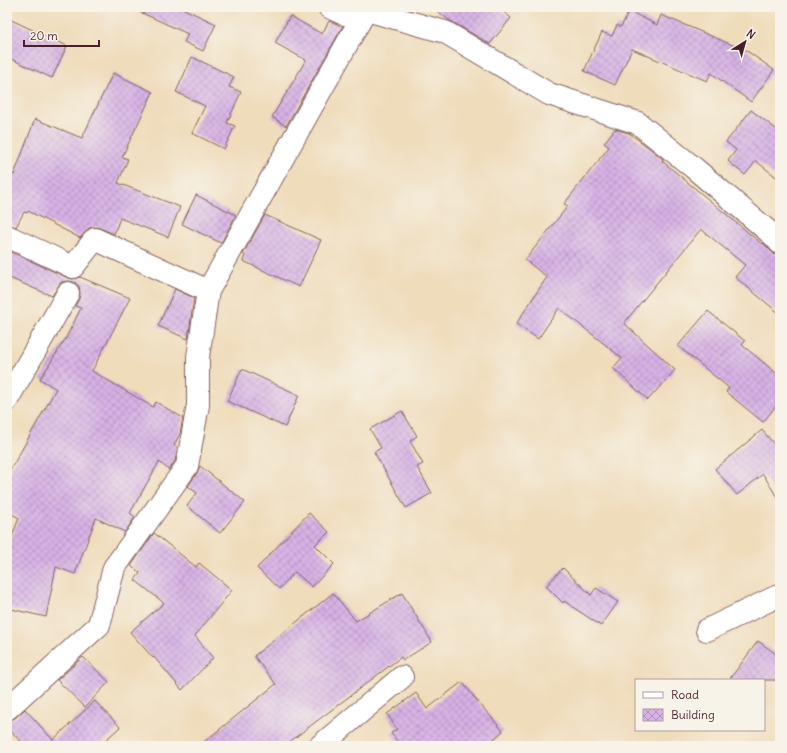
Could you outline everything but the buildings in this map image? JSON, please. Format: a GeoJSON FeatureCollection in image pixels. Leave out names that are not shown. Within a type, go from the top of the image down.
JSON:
{"type":"FeatureCollection","features":[{"type":"Feature","properties":{"kind":"street"},"geometry":{"type":"LineString","coordinates":[[329,7],[344,14],[366,10],[445,32],[549,94],[638,123],[694,168],[780,243]]}},
{"type":"Feature","properties":{"kind":"street"},"geometry":{"type":"LineString","coordinates":[[7,709],[100,625],[114,568],[187,466],[198,405],[198,357],[208,291],[366,10]]}},
{"type":"Feature","properties":{"kind":"street"},"geometry":{"type":"LineString","coordinates":[[7,236],[73,267],[95,239],[208,291]]}},
{"type":"Feature","properties":{"kind":"street"},"geometry":{"type":"LineString","coordinates":[[7,400],[68,293]]}},
{"type":"Feature","properties":{"kind":"street"},"geometry":{"type":"LineString","coordinates":[[707,630],[780,595]]}},
{"type":"Feature","properties":{"kind":"street"},"geometry":{"type":"LineString","coordinates":[[320,746],[402,677]]}}]}
